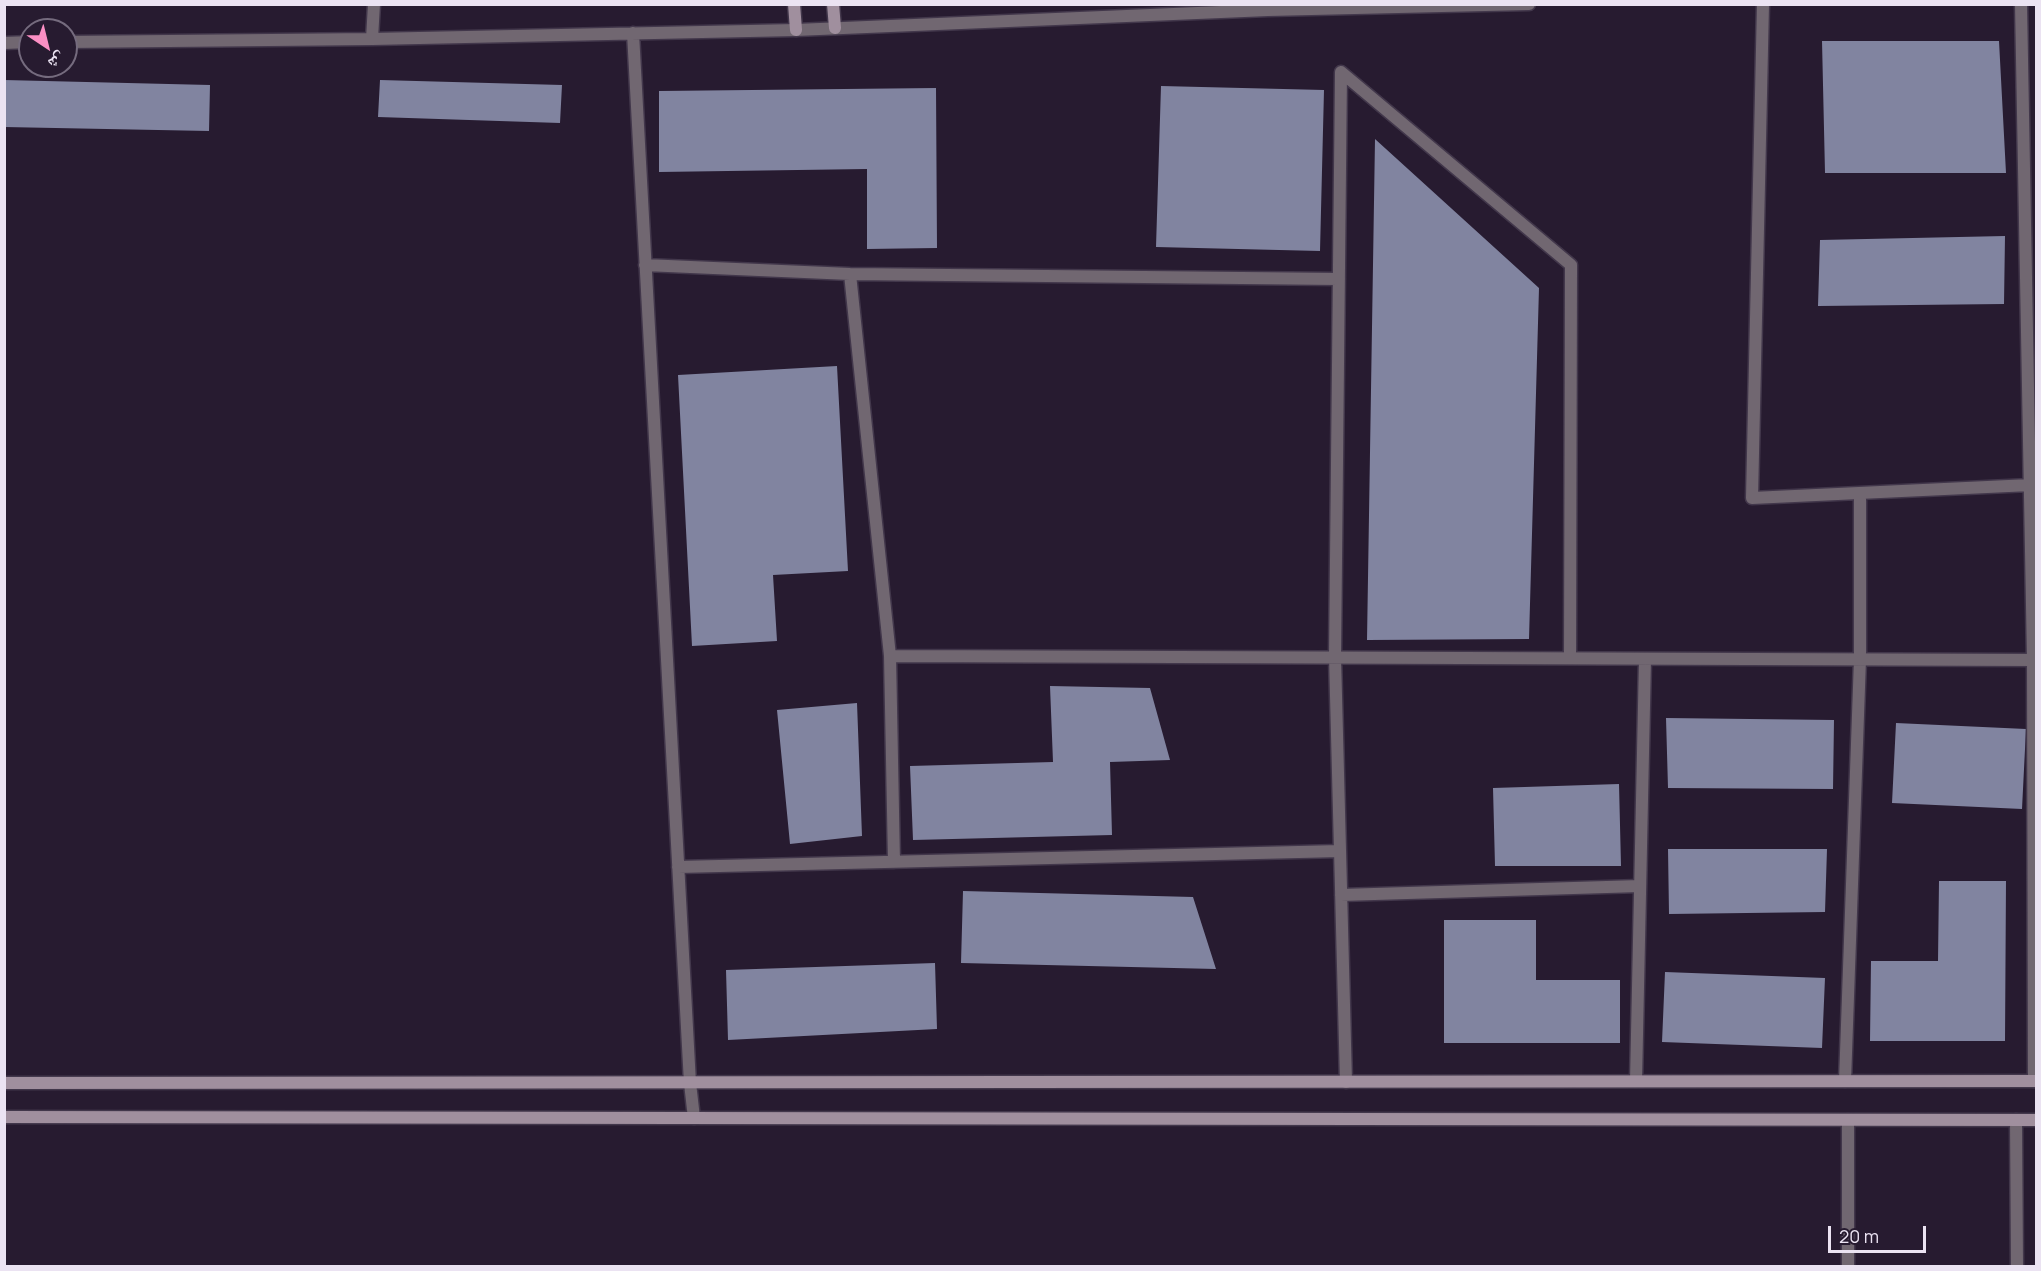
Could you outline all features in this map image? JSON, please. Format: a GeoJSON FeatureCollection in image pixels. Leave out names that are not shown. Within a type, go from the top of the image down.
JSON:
{"type":"FeatureCollection","features":[{"type":"Feature","properties":{"kind":"street"},"geometry":{"type":"LineString","coordinates":[[372,39],[374,4]]}},
{"type":"Feature","properties":{"kind":"street"},"geometry":{"type":"LineString","coordinates":[[794,4],[796,30]]}},
{"type":"Feature","properties":{"kind":"street"},"geometry":{"type":"LineString","coordinates":[[833,4],[835,28]]}},
{"type":"Feature","properties":{"kind":"street"},"geometry":{"type":"LineString","coordinates":[[78,42],[372,39],[796,30],[1268,7],[1529,4]]}},
{"type":"Feature","properties":{"kind":"street"},"geometry":{"type":"LineString","coordinates":[[1763,4],[1752,498],[2030,485]]}},
{"type":"Feature","properties":{"kind":"street"},"geometry":{"type":"LineString","coordinates":[[4,1083],[2035,1081],[2035,660],[2021,4]]}},
{"type":"Feature","properties":{"kind":"street"},"geometry":{"type":"LineString","coordinates":[[633,33],[690,1083],[694,1118]]}},
{"type":"Feature","properties":{"kind":"street"},"geometry":{"type":"LineString","coordinates":[[1346,1082],[1335,657],[1341,72],[1571,265],[1570,658]]}},
{"type":"Feature","properties":{"kind":"street"},"geometry":{"type":"LineString","coordinates":[[645,265],[850,274],[1339,279]]}},
{"type":"Feature","properties":{"kind":"street"},"geometry":{"type":"LineString","coordinates":[[850,274],[890,656],[894,862]]}},
{"type":"Feature","properties":{"kind":"street"},"geometry":{"type":"LineString","coordinates":[[1845,1081],[1860,659],[1860,494]]}},
{"type":"Feature","properties":{"kind":"street"},"geometry":{"type":"LineString","coordinates":[[890,656],[2035,660]]}},
{"type":"Feature","properties":{"kind":"street"},"geometry":{"type":"LineString","coordinates":[[1636,1082],[1645,659]]}},
{"type":"Feature","properties":{"kind":"street"},"geometry":{"type":"LineString","coordinates":[[678,867],[1340,851]]}},
{"type":"Feature","properties":{"kind":"street"},"geometry":{"type":"LineString","coordinates":[[1341,895],[1640,886]]}},
{"type":"Feature","properties":{"kind":"street"},"geometry":{"type":"LineString","coordinates":[[4,1117],[2037,1120]]}},
{"type":"Feature","properties":{"kind":"street"},"geometry":{"type":"LineString","coordinates":[[1848,1120],[1848,1266]]}},
{"type":"Feature","properties":{"kind":"street"},"geometry":{"type":"LineString","coordinates":[[2016,1120],[2017,1266]]}},
{"type":"Feature","properties":{"kind":"building"},"geometry":{"type":"Polygon","coordinates":[[[1822,41],[1999,41],[2006,173],[1825,173],[1822,41]]]}},
{"type":"Feature","properties":{"kind":"building"},"geometry":{"type":"Polygon","coordinates":[[[4,80],[210,85],[209,131],[4,127],[4,80]]]}},
{"type":"Feature","properties":{"kind":"building"},"geometry":{"type":"Polygon","coordinates":[[[380,80],[562,85],[560,123],[378,117],[380,80]]]}},
{"type":"Feature","properties":{"kind":"building"},"geometry":{"type":"Polygon","coordinates":[[[1161,86],[1324,90],[1320,251],[1156,247],[1161,86]]]}},
{"type":"Feature","properties":{"kind":"building"},"geometry":{"type":"Polygon","coordinates":[[[936,88],[937,248],[867,249],[867,169],[659,172],[659,91],[936,88]]]}},
{"type":"Feature","properties":{"kind":"building"},"geometry":{"type":"Polygon","coordinates":[[[1375,139],[1539,288],[1529,639],[1367,640],[1375,139]]]}},
{"type":"Feature","properties":{"kind":"building"},"geometry":{"type":"Polygon","coordinates":[[[2005,236],[2004,304],[1818,306],[1820,240],[2005,236]]]}},
{"type":"Feature","properties":{"kind":"building"},"geometry":{"type":"Polygon","coordinates":[[[837,366],[848,571],[773,575],[777,641],[692,646],[678,375],[837,366]]]}},
{"type":"Feature","properties":{"kind":"building"},"geometry":{"type":"Polygon","coordinates":[[[1050,686],[1150,688],[1170,760],[1110,762],[1112,835],[913,840],[910,766],[1053,762],[1050,686]]]}},
{"type":"Feature","properties":{"kind":"building"},"geometry":{"type":"Polygon","coordinates":[[[857,703],[862,836],[790,844],[777,710],[857,703]]]}},
{"type":"Feature","properties":{"kind":"building"},"geometry":{"type":"Polygon","coordinates":[[[1666,718],[1834,720],[1833,789],[1668,788],[1666,718]]]}},
{"type":"Feature","properties":{"kind":"building"},"geometry":{"type":"Polygon","coordinates":[[[1896,723],[2026,729],[2022,809],[1892,803],[1896,723]]]}},
{"type":"Feature","properties":{"kind":"building"},"geometry":{"type":"Polygon","coordinates":[[[1619,784],[1621,866],[1495,866],[1493,788],[1619,784]]]}},
{"type":"Feature","properties":{"kind":"building"},"geometry":{"type":"Polygon","coordinates":[[[1668,849],[1827,849],[1825,912],[1669,914],[1668,849]]]}},
{"type":"Feature","properties":{"kind":"building"},"geometry":{"type":"Polygon","coordinates":[[[1939,881],[2006,881],[2005,1041],[1870,1041],[1871,961],[1938,961],[1939,881]]]}},
{"type":"Feature","properties":{"kind":"building"},"geometry":{"type":"Polygon","coordinates":[[[963,891],[1193,897],[1216,969],[961,963],[963,891]]]}},
{"type":"Feature","properties":{"kind":"building"},"geometry":{"type":"Polygon","coordinates":[[[1444,920],[1536,920],[1536,980],[1620,980],[1620,1043],[1444,1043],[1444,920]]]}},
{"type":"Feature","properties":{"kind":"building"},"geometry":{"type":"Polygon","coordinates":[[[935,963],[937,1029],[728,1040],[726,970],[935,963]]]}},
{"type":"Feature","properties":{"kind":"building"},"geometry":{"type":"Polygon","coordinates":[[[1665,972],[1825,978],[1822,1048],[1662,1042],[1665,972]]]}}]}
